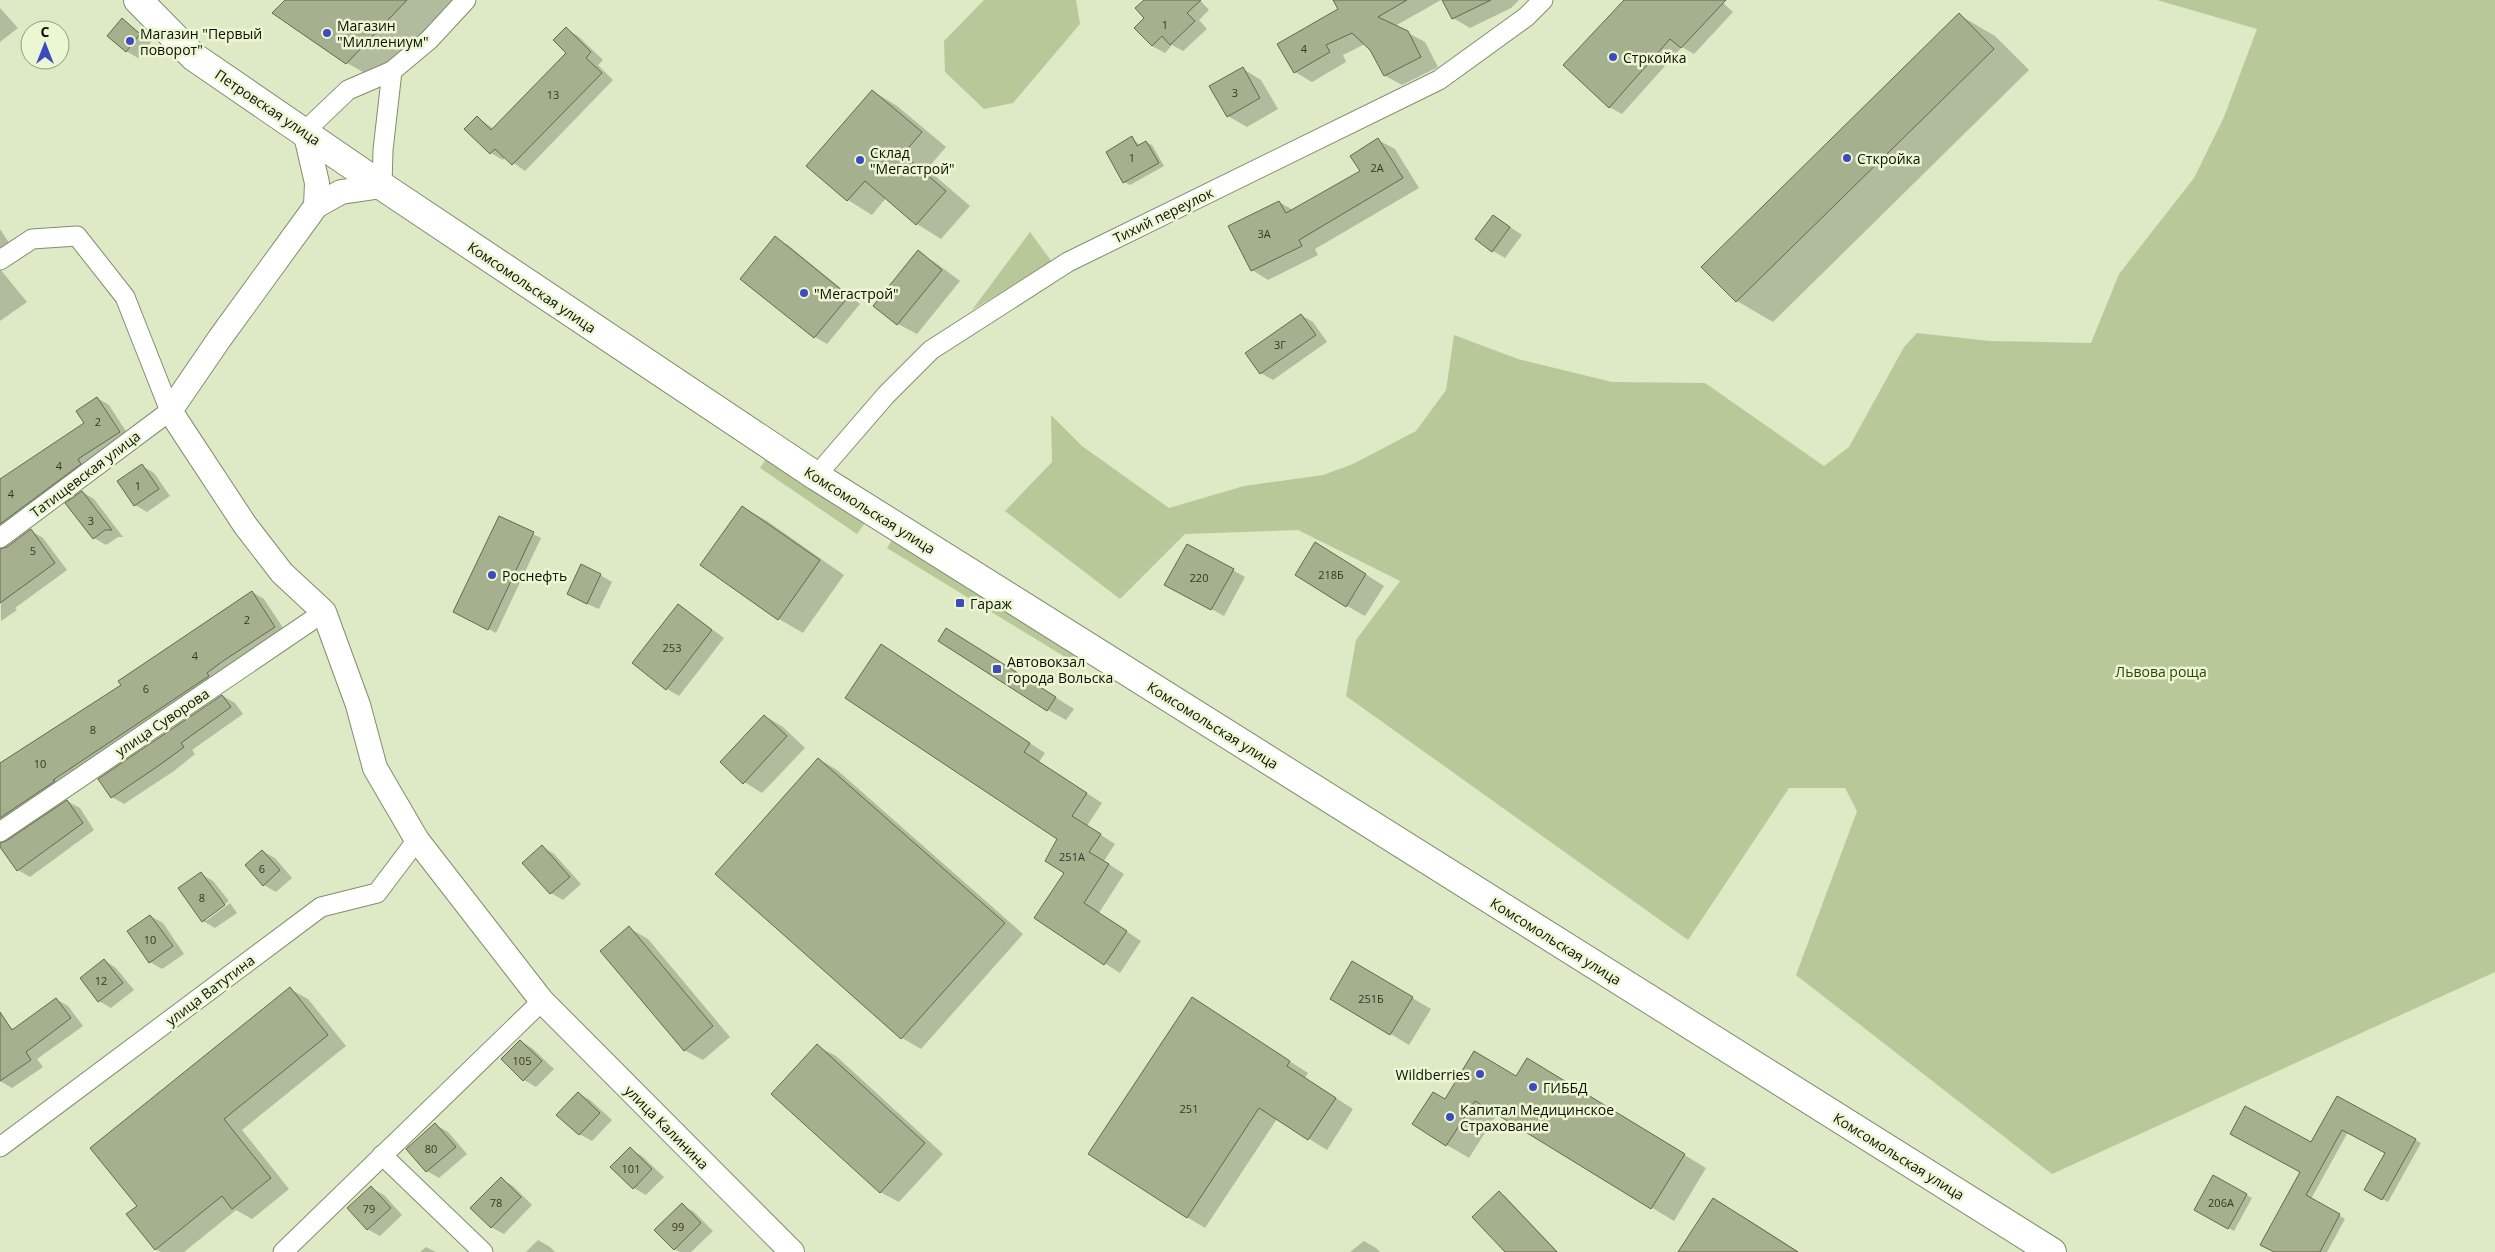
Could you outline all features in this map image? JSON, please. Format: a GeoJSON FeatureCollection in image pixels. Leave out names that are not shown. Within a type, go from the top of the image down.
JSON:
{"type":"FeatureCollection","features":[{"type":"Feature","properties":{"kind":"main road","name":"Петровская улица"},"geometry":{"type":"LineString","coordinates":[[138,0],[194,57],[382,186]]}},
{"type":"Feature","properties":{"kind":"main road","name":"Комсомольская улица"},"geometry":{"type":"LineString","coordinates":[[382,186],[816,476],[2052,1252]]}},
{"type":"Feature","properties":{"kind":"street"},"geometry":{"type":"LineString","coordinates":[[316,206],[316,182],[304,131],[348,90],[392,70],[429,40],[466,0]]}},
{"type":"Feature","properties":{"kind":"street","name":"Тихий переулок"},"geometry":{"type":"LineString","coordinates":[[816,476],[886,395],[931,350],[1068,262],[1439,80],[1526,17],[1543,0]]}},
{"type":"Feature","properties":{"kind":"street"},"geometry":{"type":"LineString","coordinates":[[170,411],[220,338],[316,206],[341,192],[382,186],[383,150],[392,70]]}},
{"type":"Feature","properties":{"kind":"street"},"geometry":{"type":"LineString","coordinates":[[0,260],[32,239],[77,236],[125,297],[170,411],[282,573],[324,612]]}},
{"type":"Feature","properties":{"kind":"street","name":"Татищевская улица"},"geometry":{"type":"LineString","coordinates":[[0,538],[170,411]]}},
{"type":"Feature","properties":{"kind":"street","name":"улица Суворова"},"geometry":{"type":"LineString","coordinates":[[0,832],[324,612]]}},
{"type":"Feature","properties":{"kind":"street","name":"улица Калинина"},"geometry":{"type":"LineString","coordinates":[[324,612],[358,705],[376,768],[417,840],[542,1002],[792,1252]]}},
{"type":"Feature","properties":{"kind":"street","name":"улица Ватутина"},"geometry":{"type":"LineString","coordinates":[[0,1147],[321,907],[377,893],[417,840]]}},
{"type":"Feature","properties":{"kind":"street"},"geometry":{"type":"LineString","coordinates":[[284,1252],[542,1002]]}},
{"type":"Feature","properties":{"kind":"street"},"geometry":{"type":"LineString","coordinates":[[382,1155],[483,1252]]}},
{"type":"Feature","properties":{"kind":"green space"},"geometry":{"type":"Polygon","coordinates":[[[984,0],[1076,0],[1080,24],[1013,103],[984,109],[945,72],[944,41],[984,0]]]}},
{"type":"Feature","properties":{"kind":"green space","name":"Львова роща"},"geometry":{"type":"Polygon","coordinates":[[[2157,0],[2495,0],[2495,972],[2052,1174],[1796,975],[1857,811],[1845,788],[1789,788],[1688,940],[1346,696],[1356,640],[1400,581],[1298,530],[1185,534],[1120,599],[1005,511],[1052,462],[1051,415],[1082,446],[1169,508],[1244,486],[1323,475],[1353,464],[1416,431],[1446,390],[1454,335],[1518,359],[1612,382],[1705,383],[1824,466],[1849,447],[1904,347],[1917,333],[1990,341],[2091,343],[2119,274],[2194,178],[2224,117],[2257,29],[2157,0]]]}},
{"type":"Feature","properties":{"kind":"green space"},"geometry":{"type":"Polygon","coordinates":[[[1030,232],[1052,262],[972,310],[1030,232]]]}},
{"type":"Feature","properties":{"kind":"green space"},"geometry":{"type":"Polygon","coordinates":[[[768,456],[865,523],[857,534],[760,468],[768,456]]]}},
{"type":"Feature","properties":{"kind":"green space"},"geometry":{"type":"Polygon","coordinates":[[[892,540],[1088,660],[1083,668],[887,548],[892,540]]]}},
{"type":"Feature","properties":{"kind":"building"},"geometry":{"type":"Polygon","coordinates":[[[285,0],[407,0],[346,64],[272,13],[285,0]]]}},
{"type":"Feature","properties":{"kind":"building"},"geometry":{"type":"Polygon","coordinates":[[[1144,0],[1201,0],[1187,13],[1195,21],[1170,45],[1162,36],[1152,46],[1134,28],[1144,18],[1135,8],[1144,0]]]}},
{"type":"Feature","properties":{"kind":"building"},"geometry":{"type":"Polygon","coordinates":[[[1333,0],[1407,0],[1378,17],[1408,31],[1421,57],[1384,76],[1370,50],[1352,33],[1326,45],[1330,52],[1294,73],[1277,44],[1338,9],[1333,0]]]}},
{"type":"Feature","properties":{"kind":"building"},"geometry":{"type":"Polygon","coordinates":[[[1442,0],[1491,0],[1452,19],[1442,0]]]}},
{"type":"Feature","properties":{"kind":"building","name":"Стркойка"},"geometry":{"type":"Polygon","coordinates":[[[1624,0],[1726,0],[1681,48],[1670,39],[1609,108],[1563,65],[1624,0]]]}},
{"type":"Feature","properties":{"kind":"building","name":"Сткройка"},"geometry":{"type":"Polygon","coordinates":[[[1959,13],[1994,49],[1736,302],[1701,267],[1959,13]]]}},
{"type":"Feature","properties":{"kind":"building","name":"Магазин \"Первый поворот\""},"geometry":{"type":"Polygon","coordinates":[[[122,18],[140,34],[126,52],[107,36],[122,18]]]}},
{"type":"Feature","properties":{"kind":"building"},"geometry":{"type":"Polygon","coordinates":[[[566,27],[591,52],[586,58],[602,73],[512,165],[495,149],[490,154],[464,129],[477,116],[491,130],[566,53],[553,40],[566,27]]]}},
{"type":"Feature","properties":{"kind":"building"},"geometry":{"type":"Polygon","coordinates":[[[1243,67],[1260,98],[1227,117],[1209,86],[1243,67]]]}},
{"type":"Feature","properties":{"kind":"building","name":"Склад \"Мегастрой\""},"geometry":{"type":"Polygon","coordinates":[[[872,90],[922,132],[903,154],[946,191],[916,225],[865,181],[847,201],[806,166],[872,90]]]}},
{"type":"Feature","properties":{"kind":"building"},"geometry":{"type":"Polygon","coordinates":[[[1132,136],[1137,146],[1146,141],[1159,163],[1123,183],[1106,152],[1132,136]]]}},
{"type":"Feature","properties":{"kind":"building"},"geometry":{"type":"Polygon","coordinates":[[[1378,138],[1403,178],[1299,240],[1302,246],[1251,271],[1228,226],[1279,201],[1286,213],[1360,171],[1350,156],[1378,138]]]}},
{"type":"Feature","properties":{"kind":"building"},"geometry":{"type":"Polygon","coordinates":[[[1493,215],[1510,227],[1492,252],[1475,239],[1493,215]]]}},
{"type":"Feature","properties":{"kind":"building"},"geometry":{"type":"Polygon","coordinates":[[[775,236],[849,296],[814,338],[740,279],[775,236]]]}},
{"type":"Feature","properties":{"kind":"building"},"geometry":{"type":"Polygon","coordinates":[[[918,250],[942,270],[897,325],[873,306],[918,250]]]}},
{"type":"Feature","properties":{"kind":"building"},"geometry":{"type":"Polygon","coordinates":[[[1301,314],[1316,335],[1260,374],[1245,353],[1301,314]]]}},
{"type":"Feature","properties":{"kind":"building"},"geometry":{"type":"Polygon","coordinates":[[[97,397],[120,432],[78,459],[81,464],[0,524],[0,479],[84,423],[76,411],[97,397]]]}},
{"type":"Feature","properties":{"kind":"building"},"geometry":{"type":"Polygon","coordinates":[[[142,464],[159,489],[134,506],[117,481],[142,464]]]}},
{"type":"Feature","properties":{"kind":"building"},"geometry":{"type":"Polygon","coordinates":[[[82,491],[112,530],[105,530],[93,539],[65,503],[82,491]]]}},
{"type":"Feature","properties":{"kind":"building"},"geometry":{"type":"Polygon","coordinates":[[[742,506],[820,560],[778,620],[700,565],[742,506]]]}},
{"type":"Feature","properties":{"kind":"building"},"geometry":{"type":"Polygon","coordinates":[[[499,516],[534,532],[488,630],[453,612],[499,516]]]}},
{"type":"Feature","properties":{"kind":"building"},"geometry":{"type":"Polygon","coordinates":[[[31,529],[55,563],[0,603],[0,549],[7,547],[31,529]]]}},
{"type":"Feature","properties":{"kind":"building"},"geometry":{"type":"Polygon","coordinates":[[[1315,542],[1366,574],[1346,607],[1295,575],[1315,542]]]}},
{"type":"Feature","properties":{"kind":"building"},"geometry":{"type":"Polygon","coordinates":[[[1187,544],[1234,569],[1211,610],[1164,585],[1187,544]]]}},
{"type":"Feature","properties":{"kind":"building"},"geometry":{"type":"Polygon","coordinates":[[[581,564],[601,574],[587,604],[567,594],[581,564]]]}},
{"type":"Feature","properties":{"kind":"building"},"geometry":{"type":"Polygon","coordinates":[[[252,591],[275,627],[223,661],[207,673],[209,676],[53,780],[55,781],[0,818],[0,763],[121,685],[118,681],[252,591]]]}},
{"type":"Feature","properties":{"kind":"building"},"geometry":{"type":"Polygon","coordinates":[[[678,604],[712,630],[666,690],[632,663],[678,604]]]}},
{"type":"Feature","properties":{"kind":"building","name":"Автовокзал города Вольска"},"geometry":{"type":"Polygon","coordinates":[[[946,628],[1056,697],[1047,711],[938,641],[946,628]]]}},
{"type":"Feature","properties":{"kind":"building"},"geometry":{"type":"Polygon","coordinates":[[[881,644],[1030,743],[1024,752],[1087,793],[1072,816],[1101,834],[1089,852],[1109,864],[1084,903],[1127,931],[1104,965],[1034,918],[1064,873],[1045,861],[1057,839],[845,698],[881,644]]]}},
{"type":"Feature","properties":{"kind":"building"},"geometry":{"type":"Polygon","coordinates":[[[222,695],[231,707],[181,743],[184,747],[111,798],[98,779],[222,695]]]}},
{"type":"Feature","properties":{"kind":"building"},"geometry":{"type":"Polygon","coordinates":[[[764,715],[787,736],[743,784],[720,762],[764,715]]]}},
{"type":"Feature","properties":{"kind":"building"},"geometry":{"type":"Polygon","coordinates":[[[818,758],[1005,923],[901,1039],[715,874],[818,758]]]}},
{"type":"Feature","properties":{"kind":"building"},"geometry":{"type":"Polygon","coordinates":[[[67,800],[83,823],[17,871],[0,847],[0,843],[6,841],[67,800]]]}},
{"type":"Feature","properties":{"kind":"building"},"geometry":{"type":"Polygon","coordinates":[[[542,845],[570,877],[550,894],[522,863],[542,845]]]}},
{"type":"Feature","properties":{"kind":"building"},"geometry":{"type":"Polygon","coordinates":[[[262,850],[280,870],[263,886],[245,865],[262,850]]]}},
{"type":"Feature","properties":{"kind":"building"},"geometry":{"type":"Polygon","coordinates":[[[201,872],[225,905],[202,922],[178,888],[201,872]]]}},
{"type":"Feature","properties":{"kind":"building"},"geometry":{"type":"Polygon","coordinates":[[[150,915],[173,946],[149,963],[127,931],[150,915]]]}},
{"type":"Feature","properties":{"kind":"building"},"geometry":{"type":"Polygon","coordinates":[[[629,926],[713,1026],[684,1051],[600,951],[629,926]]]}},
{"type":"Feature","properties":{"kind":"building"},"geometry":{"type":"Polygon","coordinates":[[[104,959],[123,983],[98,1002],[80,978],[104,959]]]}},
{"type":"Feature","properties":{"kind":"building"},"geometry":{"type":"Polygon","coordinates":[[[1352,961],[1413,997],[1390,1035],[1330,999],[1352,961]]]}},
{"type":"Feature","properties":{"kind":"building"},"geometry":{"type":"Polygon","coordinates":[[[290,987],[328,1035],[224,1119],[271,1178],[232,1209],[222,1196],[155,1250],[126,1214],[137,1206],[90,1148],[290,987]]]}},
{"type":"Feature","properties":{"kind":"building"},"geometry":{"type":"Polygon","coordinates":[[[1192,997],[1290,1061],[1287,1066],[1336,1098],[1308,1140],[1259,1108],[1187,1218],[1088,1154],[1192,997]]]}},
{"type":"Feature","properties":{"kind":"building"},"geometry":{"type":"Polygon","coordinates":[[[56,998],[71,1018],[26,1052],[31,1060],[0,1081],[0,1012],[12,1030],[56,998]]]}},
{"type":"Feature","properties":{"kind":"building"},"geometry":{"type":"Polygon","coordinates":[[[520,1040],[542,1061],[523,1081],[501,1059],[520,1040]]]}},
{"type":"Feature","properties":{"kind":"building"},"geometry":{"type":"Polygon","coordinates":[[[817,1044],[925,1143],[880,1193],[771,1094],[817,1044]]]}},
{"type":"Feature","properties":{"kind":"building"},"geometry":{"type":"Polygon","coordinates":[[[1474,1051],[1516,1076],[1527,1058],[1685,1154],[1651,1209],[1475,1101],[1446,1146],[1412,1124],[1433,1092],[1445,1099],[1474,1051]]]}},
{"type":"Feature","properties":{"kind":"building"},"geometry":{"type":"Polygon","coordinates":[[[578,1092],[600,1113],[579,1135],[556,1115],[578,1092]]]}},
{"type":"Feature","properties":{"kind":"building"},"geometry":{"type":"Polygon","coordinates":[[[2337,1096],[2416,1139],[2382,1200],[2364,1190],[2385,1153],[2342,1130],[2306,1195],[2340,1214],[2320,1252],[2274,1252],[2260,1245],[2300,1172],[2230,1134],[2245,1106],[2311,1142],[2337,1096]]]}},
{"type":"Feature","properties":{"kind":"building"},"geometry":{"type":"Polygon","coordinates":[[[435,1123],[456,1147],[426,1172],[406,1149],[435,1123]]]}},
{"type":"Feature","properties":{"kind":"building"},"geometry":{"type":"Polygon","coordinates":[[[630,1147],[652,1169],[633,1189],[610,1167],[630,1147]]]}},
{"type":"Feature","properties":{"kind":"building"},"geometry":{"type":"Polygon","coordinates":[[[2213,1175],[2247,1194],[2228,1229],[2194,1210],[2213,1175]]]}},
{"type":"Feature","properties":{"kind":"building"},"geometry":{"type":"Polygon","coordinates":[[[501,1177],[521,1197],[491,1228],[470,1208],[501,1177]]]}},
{"type":"Feature","properties":{"kind":"building"},"geometry":{"type":"Polygon","coordinates":[[[371,1186],[391,1208],[367,1230],[347,1208],[371,1186]]]}},
{"type":"Feature","properties":{"kind":"building"},"geometry":{"type":"Polygon","coordinates":[[[1499,1191],[1557,1252],[1505,1252],[1472,1217],[1499,1191]]]}},
{"type":"Feature","properties":{"kind":"building"},"geometry":{"type":"Polygon","coordinates":[[[1713,1198],[1798,1252],[1678,1252],[1713,1198]]]}},
{"type":"Feature","properties":{"kind":"building"},"geometry":{"type":"Polygon","coordinates":[[[682,1203],[701,1223],[674,1250],[654,1230],[682,1203]]]}},
{"type":"Feature","properties":{"kind":"place","name":"Магазин \"Миллениум\""},"geometry":{"type":"Point","coordinates":[327,33]}},
{"type":"Feature","properties":{"kind":"place","name":"Магазин \"Первый поворот\""},"geometry":{"type":"Point","coordinates":[130,41]}},
{"type":"Feature","properties":{"kind":"place","name":"Стркойка"},"geometry":{"type":"Point","coordinates":[1613,57]}},
{"type":"Feature","properties":{"kind":"place","name":"Сткройка"},"geometry":{"type":"Point","coordinates":[1847,158]}},
{"type":"Feature","properties":{"kind":"place","name":"Склад \"Мегастрой\""},"geometry":{"type":"Point","coordinates":[860,160]}},
{"type":"Feature","properties":{"kind":"place","name":"\"Мегастрой\""},"geometry":{"type":"Point","coordinates":[804,293]}},
{"type":"Feature","properties":{"kind":"place","name":"Роснефть"},"geometry":{"type":"Point","coordinates":[492,575]}},
{"type":"Feature","properties":{"kind":"place","name":"Гараж"},"geometry":{"type":"Point","coordinates":[960,603]}},
{"type":"Feature","properties":{"kind":"place","name":"Автовокзал города Вольска"},"geometry":{"type":"Point","coordinates":[997,669]}},
{"type":"Feature","properties":{"kind":"place","name":"Wildberries"},"geometry":{"type":"Point","coordinates":[1480,1074]}},
{"type":"Feature","properties":{"kind":"place","name":"ГИББД"},"geometry":{"type":"Point","coordinates":[1533,1087]}},
{"type":"Feature","properties":{"kind":"place","name":"Капитал Медицинское Страхование"},"geometry":{"type":"Point","coordinates":[1450,1117]}}]}
